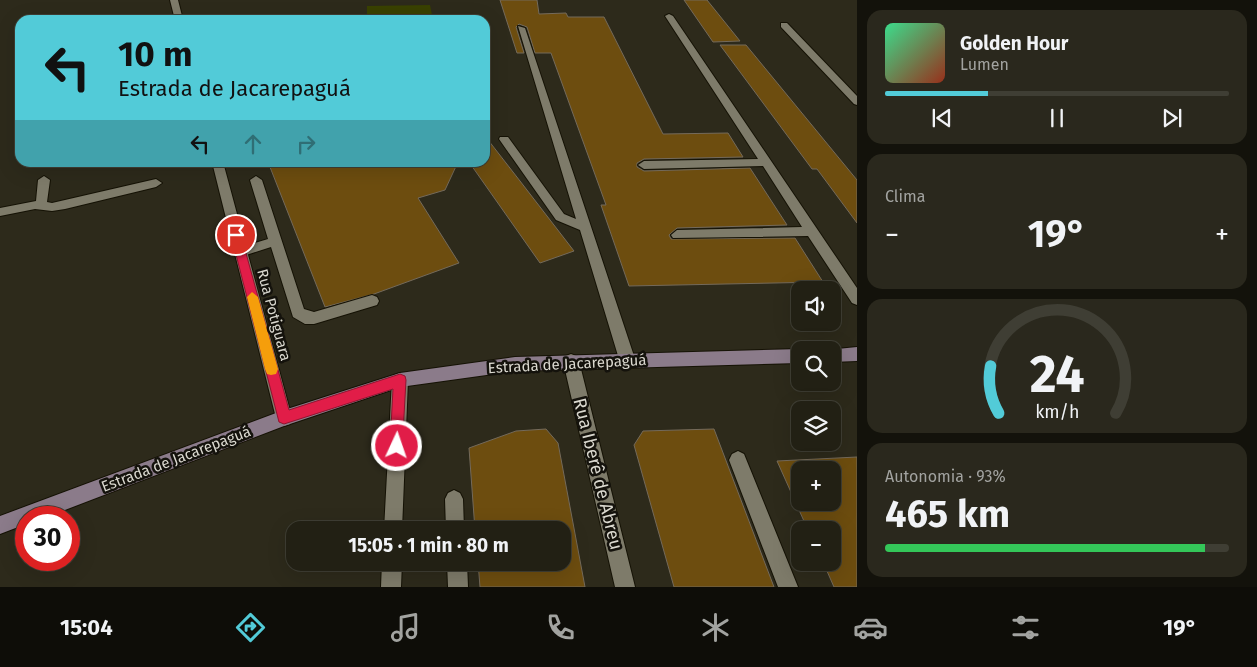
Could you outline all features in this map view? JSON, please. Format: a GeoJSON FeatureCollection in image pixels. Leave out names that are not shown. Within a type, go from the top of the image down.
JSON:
{"type":"FeatureCollection","features":[{"type":"Feature","properties":{"kind":"main road"},"geometry":{"type":"LineString","coordinates":[[841,355],[857,354]]}},
{"type":"Feature","properties":{"kind":"main road","name":"Estrada de Jacarepaguá"},"geometry":{"type":"LineString","coordinates":[[0,525],[284,418],[400,380],[515,364],[627,359],[791,356]]}},
{"type":"Feature","properties":{"kind":"street"},"geometry":{"type":"LineString","coordinates":[[174,0],[178,15]]}},
{"type":"Feature","properties":{"kind":"street"},"geometry":{"type":"LineString","coordinates":[[669,16],[857,299]]}},
{"type":"Feature","properties":{"kind":"street"},"geometry":{"type":"LineString","coordinates":[[784,25],[857,102]]}},
{"type":"Feature","properties":{"kind":"street"},"geometry":{"type":"LineString","coordinates":[[504,139],[560,217],[584,227],[627,359]]}},
{"type":"Feature","properties":{"kind":"street","name":"Rua Potiguara"},"geometry":{"type":"LineString","coordinates":[[223,167],[240,252],[284,418]]}},
{"type":"Feature","properties":{"kind":"street"},"geometry":{"type":"LineString","coordinates":[[41,206],[44,180]]}},
{"type":"Feature","properties":{"kind":"street"},"geometry":{"type":"LineString","coordinates":[[256,180],[298,314],[305,318],[372,301]]}},
{"type":"Feature","properties":{"kind":"street"},"geometry":{"type":"LineString","coordinates":[[0,212],[35,205],[65,206],[156,183]]}},
{"type":"Feature","properties":{"kind":"street"},"geometry":{"type":"LineString","coordinates":[[677,235],[811,230]]}},
{"type":"Feature","properties":{"kind":"street"},"geometry":{"type":"LineString","coordinates":[[240,252],[276,241]]}},
{"type":"Feature","properties":{"kind":"street","name":"Rua Iberê de Abreu"},"geometry":{"type":"LineString","coordinates":[[571,361],[625,587]]}},
{"type":"Feature","properties":{"kind":"street"},"geometry":{"type":"LineString","coordinates":[[393,521],[400,380]]}},
{"type":"Feature","properties":{"kind":"street"},"geometry":{"type":"LineString","coordinates":[[738,460],[788,587]]}},
{"type":"Feature","properties":{"kind":"street"},"geometry":{"type":"LineString","coordinates":[[454,499],[455,521]]}},
{"type":"Feature","properties":{"kind":"street"},"geometry":{"type":"LineString","coordinates":[[390,587],[391,571]]}},
{"type":"Feature","properties":{"kind":"street"},"geometry":{"type":"LineString","coordinates":[[457,571],[458,587]]}},
{"type":"Feature","properties":{"kind":"lane"},"geometry":{"type":"LineString","coordinates":[[522,28],[584,227]]}},
{"type":"Feature","properties":{"kind":"lane"},"geometry":{"type":"LineString","coordinates":[[644,165],[766,162]]}},
{"type":"Feature","properties":{"kind":"green space"},"geometry":{"type":"Polygon","coordinates":[[[430,5],[432,15],[367,15],[367,6],[430,5]]]}},
{"type":"Feature","properties":{"kind":"building"},"geometry":{"type":"Polygon","coordinates":[[[500,0],[537,0],[539,14],[566,13],[568,17],[604,17],[663,134],[728,133],[743,157],[644,159],[637,163],[637,167],[644,171],[750,168],[787,225],[677,228],[669,235],[671,239],[795,238],[822,281],[629,286],[601,205],[606,205],[551,53],[535,53],[527,27],[519,24],[516,27],[524,53],[517,53],[500,0]]]}},
{"type":"Feature","properties":{"kind":"building"},"geometry":{"type":"Polygon","coordinates":[[[684,0],[707,0],[740,41],[713,42],[684,0]]]}},
{"type":"Feature","properties":{"kind":"building"},"geometry":{"type":"Polygon","coordinates":[[[720,45],[746,45],[857,180],[857,223],[817,169],[812,169],[720,45]]]}},
{"type":"Feature","properties":{"kind":"building"},"geometry":{"type":"Polygon","coordinates":[[[490,142],[574,251],[540,263],[473,167],[490,167],[490,142]]]}},
{"type":"Feature","properties":{"kind":"building"},"geometry":{"type":"Polygon","coordinates":[[[270,167],[456,167],[445,190],[418,198],[459,263],[374,294],[325,307],[270,167]]]}},
{"type":"Feature","properties":{"kind":"building"},"geometry":{"type":"Polygon","coordinates":[[[546,429],[558,443],[585,587],[480,587],[479,571],[571,571],[571,521],[474,521],[469,448],[516,431],[546,429]]]}},
{"type":"Feature","properties":{"kind":"building"},"geometry":{"type":"Polygon","coordinates":[[[714,429],[774,587],[674,587],[634,445],[643,431],[714,429]]]}},
{"type":"Feature","properties":{"kind":"building"},"geometry":{"type":"Polygon","coordinates":[[[857,457],[857,587],[834,587],[827,571],[841,571],[841,521],[804,521],[799,511],[841,511],[841,461],[791,461],[791,492],[777,461],[857,457]]]}},
{"type":"Feature","properties":{"kind":"slow traffic"},"geometry":{"type":"LineString","coordinates":[[252,297],[271,369]]}},
{"type":"Feature","properties":{"kind":"route"},"geometry":{"type":"LineString","coordinates":[[236,235],[284,418],[400,380],[397,446]]}}]}
